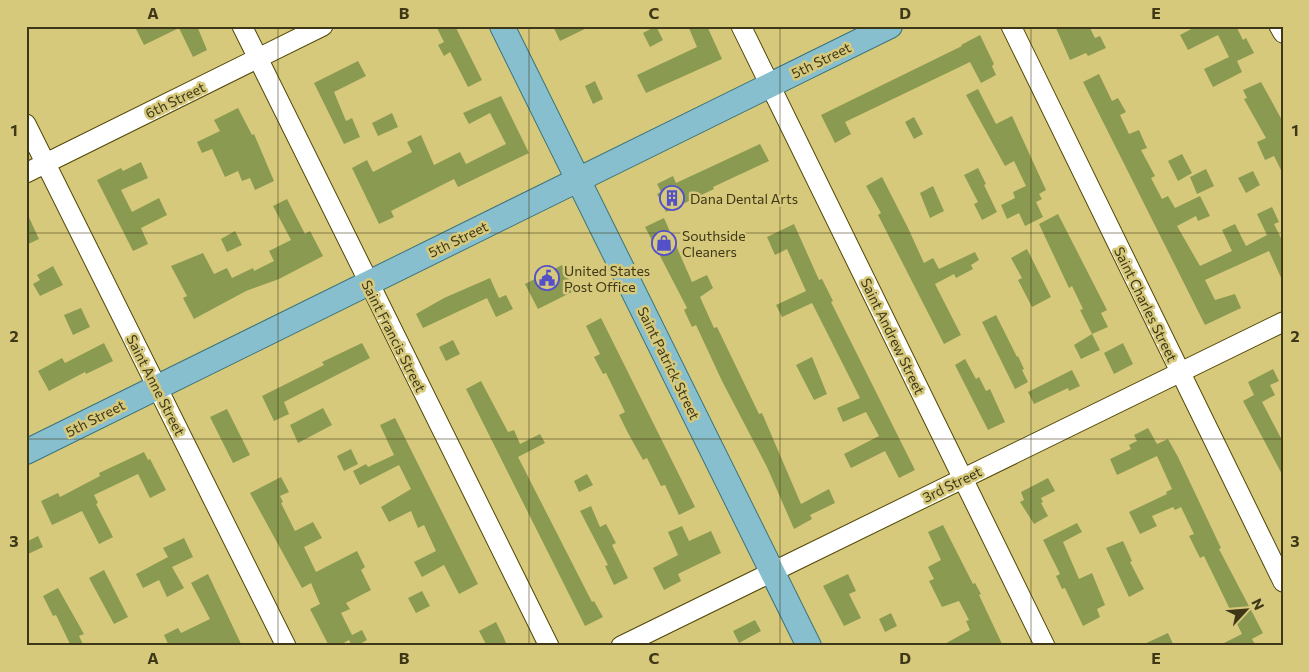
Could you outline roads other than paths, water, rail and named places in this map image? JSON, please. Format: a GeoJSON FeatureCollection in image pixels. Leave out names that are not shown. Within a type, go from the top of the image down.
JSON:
{"type":"FeatureCollection","features":[{"type":"Feature","properties":{"kind":"main road","name":"Saint Patrick Street"},"geometry":{"type":"LineString","coordinates":[[502,26],[808,646]]}},
{"type":"Feature","properties":{"kind":"main road","name":"5th Street"},"geometry":{"type":"LineString","coordinates":[[26,452],[890,26]]}},
{"type":"Feature","properties":{"kind":"street","name":"Saint Francis Street"},"geometry":{"type":"LineString","coordinates":[[242,26],[549,646]]}},
{"type":"Feature","properties":{"kind":"street","name":"6th Street"},"geometry":{"type":"LineString","coordinates":[[26,173],[323,26]]}},
{"type":"Feature","properties":{"kind":"street","name":"Saint Andrew Street"},"geometry":{"type":"LineString","coordinates":[[741,26],[1045,646]]}},
{"type":"Feature","properties":{"kind":"street","name":"Saint Charles Street"},"geometry":{"type":"LineString","coordinates":[[1010,26],[1283,582]]}},
{"type":"Feature","properties":{"kind":"street"},"geometry":{"type":"LineString","coordinates":[[1279,26],[1283,33]]}},
{"type":"Feature","properties":{"kind":"street","name":"Saint Anne Street"},"geometry":{"type":"LineString","coordinates":[[26,124],[286,646]]}},
{"type":"Feature","properties":{"kind":"street","name":"3rd Street"},"geometry":{"type":"LineString","coordinates":[[621,646],[1283,322]]}},
{"type":"Feature","properties":{"kind":"place","name":"Dana Dental Arts"},"geometry":{"type":"Point","coordinates":[672,198]}},
{"type":"Feature","properties":{"kind":"place","name":"Southside Cleaners"},"geometry":{"type":"Point","coordinates":[664,243]}},
{"type":"Feature","properties":{"kind":"place","name":"United States Post Office"},"geometry":{"type":"Point","coordinates":[547,278]}}]}
